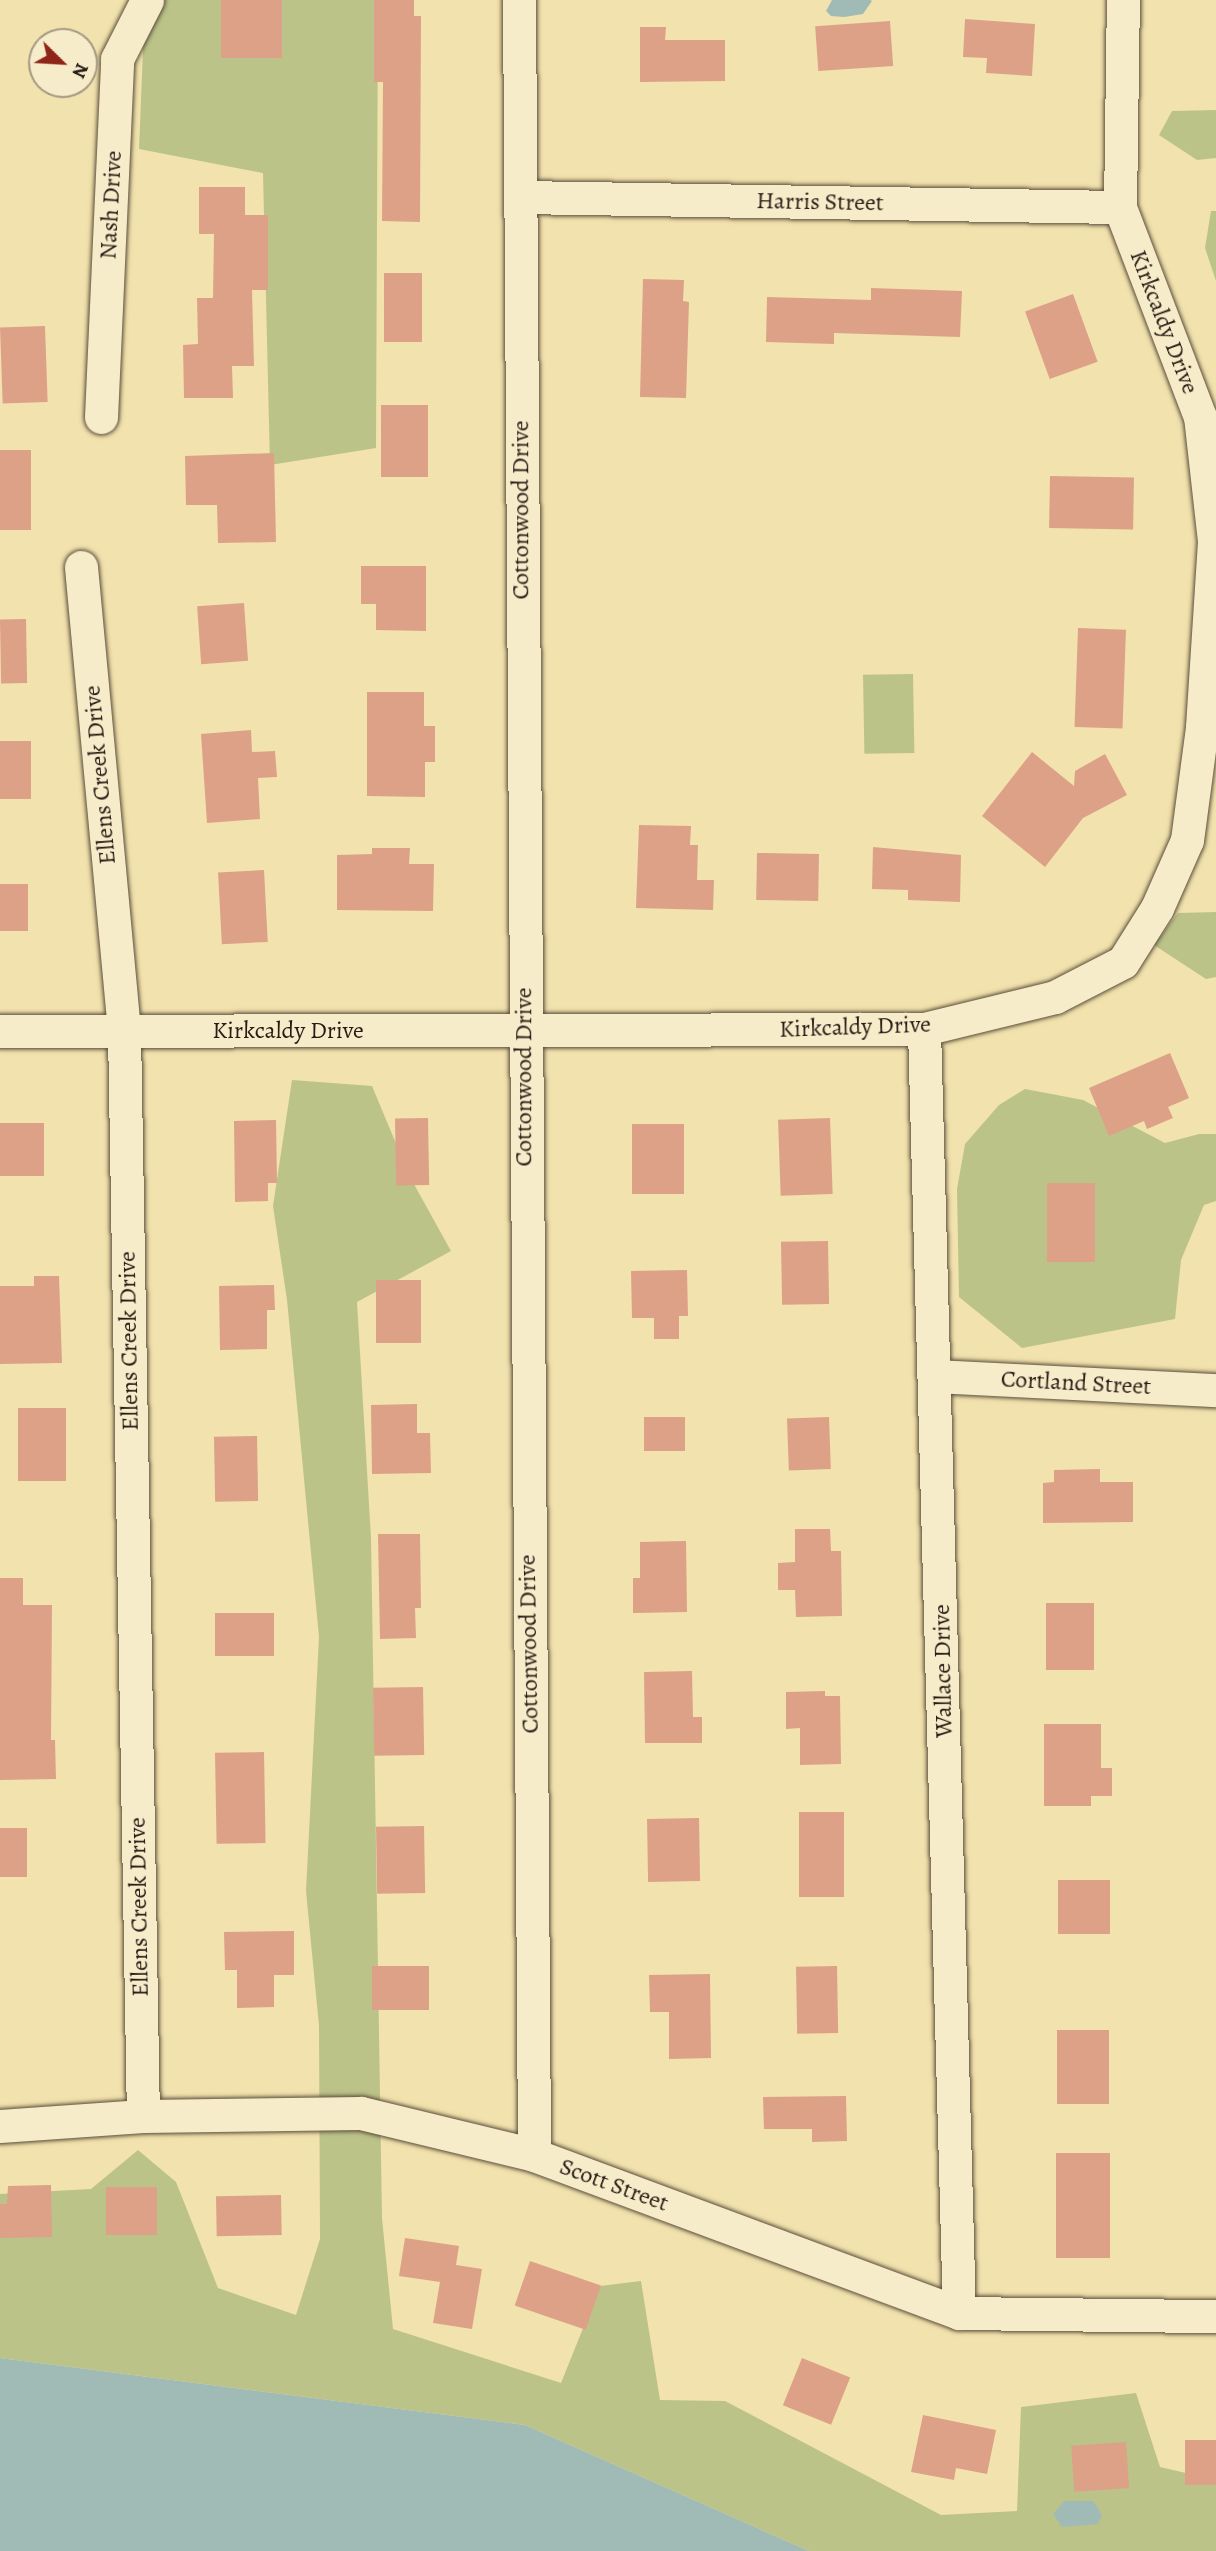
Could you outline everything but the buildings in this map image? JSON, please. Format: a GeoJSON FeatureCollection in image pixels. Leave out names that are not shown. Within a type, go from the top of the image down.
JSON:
{"type":"FeatureCollection","features":[{"type":"Feature","properties":{"kind":"street","name":"Nash Drive"},"geometry":{"type":"LineString","coordinates":[[101,417],[117,59],[147,0]]}},
{"type":"Feature","properties":{"kind":"street","name":"Cottonwood Drive"},"geometry":{"type":"LineString","coordinates":[[519,0],[523,1030],[534,2155]]}},
{"type":"Feature","properties":{"kind":"street","name":"Kirkcaldy Drive"},"geometry":{"type":"LineString","coordinates":[[0,1031],[924,1029],[1055,997],[1123,962],[1157,908],[1188,841],[1202,727],[1213,528],[1200,417],[1120,207],[1122,0]]}},
{"type":"Feature","properties":{"kind":"street","name":"Harris Street"},"geometry":{"type":"LineString","coordinates":[[521,197],[1120,207]]}},
{"type":"Feature","properties":{"kind":"street","name":"Ellens Creek Drive"},"geometry":{"type":"LineString","coordinates":[[81,568],[124,1031],[143,2116]]}},
{"type":"Feature","properties":{"kind":"street","name":"Wallace Drive"},"geometry":{"type":"LineString","coordinates":[[924,1029],[936,1376],[959,2313]]}},
{"type":"Feature","properties":{"kind":"street","name":"Cortland Street"},"geometry":{"type":"LineString","coordinates":[[936,1376],[1216,1390]]}},
{"type":"Feature","properties":{"kind":"street","name":"Scott Street"},"geometry":{"type":"LineString","coordinates":[[0,2126],[143,2116],[361,2113],[534,2155],[959,2313],[1216,2316]]}},
{"type":"Feature","properties":{"kind":"green space"},"geometry":{"type":"Polygon","coordinates":[[[145,0],[378,0],[376,448],[270,465],[263,173],[139,149],[145,0]]]}},
{"type":"Feature","properties":{"kind":"green space"},"geometry":{"type":"Polygon","coordinates":[[[1216,110],[1216,158],[1197,160],[1159,135],[1172,111],[1216,110]]]}},
{"type":"Feature","properties":{"kind":"green space"},"geometry":{"type":"Polygon","coordinates":[[[1211,211],[1216,211],[1216,281],[1205,248],[1211,211]]]}},
{"type":"Feature","properties":{"kind":"green space"},"geometry":{"type":"Polygon","coordinates":[[[913,674],[914,753],[864,754],[863,675],[913,674]]]}},
{"type":"Feature","properties":{"kind":"green space"},"geometry":{"type":"Polygon","coordinates":[[[1216,912],[1216,977],[1206,979],[1154,945],[1178,913],[1216,912]]]}},
{"type":"Feature","properties":{"kind":"green space"},"geometry":{"type":"Polygon","coordinates":[[[292,1080],[372,1086],[410,1177],[451,1251],[357,1302],[371,1538],[382,2218],[393,2329],[561,2383],[600,2286],[641,2281],[660,2400],[725,2401],[941,2515],[1017,2511],[1021,2407],[1136,2393],[1160,2467],[1216,2480],[1216,2551],[809,2551],[525,2425],[0,2358],[0,2194],[91,2189],[138,2150],[176,2182],[218,2288],[296,2315],[320,2239],[319,2026],[306,1891],[319,1637],[287,1300],[273,1206],[292,1080]]]}},
{"type":"Feature","properties":{"kind":"green space"},"geometry":{"type":"Polygon","coordinates":[[[1025,1089],[1083,1100],[1165,1143],[1199,1134],[1216,1134],[1216,1201],[1204,1205],[1181,1260],[1175,1319],[1022,1348],[959,1297],[957,1189],[965,1144],[999,1105],[1025,1089]]]}},
{"type":"Feature","properties":{"kind":"water"},"geometry":{"type":"Polygon","coordinates":[[[832,0],[872,1],[863,14],[844,17],[831,16],[826,11],[832,0]]]}},
{"type":"Feature","properties":{"kind":"water"},"geometry":{"type":"Polygon","coordinates":[[[0,2358],[525,2425],[809,2551],[0,2551],[0,2358]]]}},
{"type":"Feature","properties":{"kind":"water"},"geometry":{"type":"Polygon","coordinates":[[[1064,2501],[1093,2501],[1102,2515],[1098,2524],[1062,2527],[1053,2514],[1064,2501]]]}}]}
